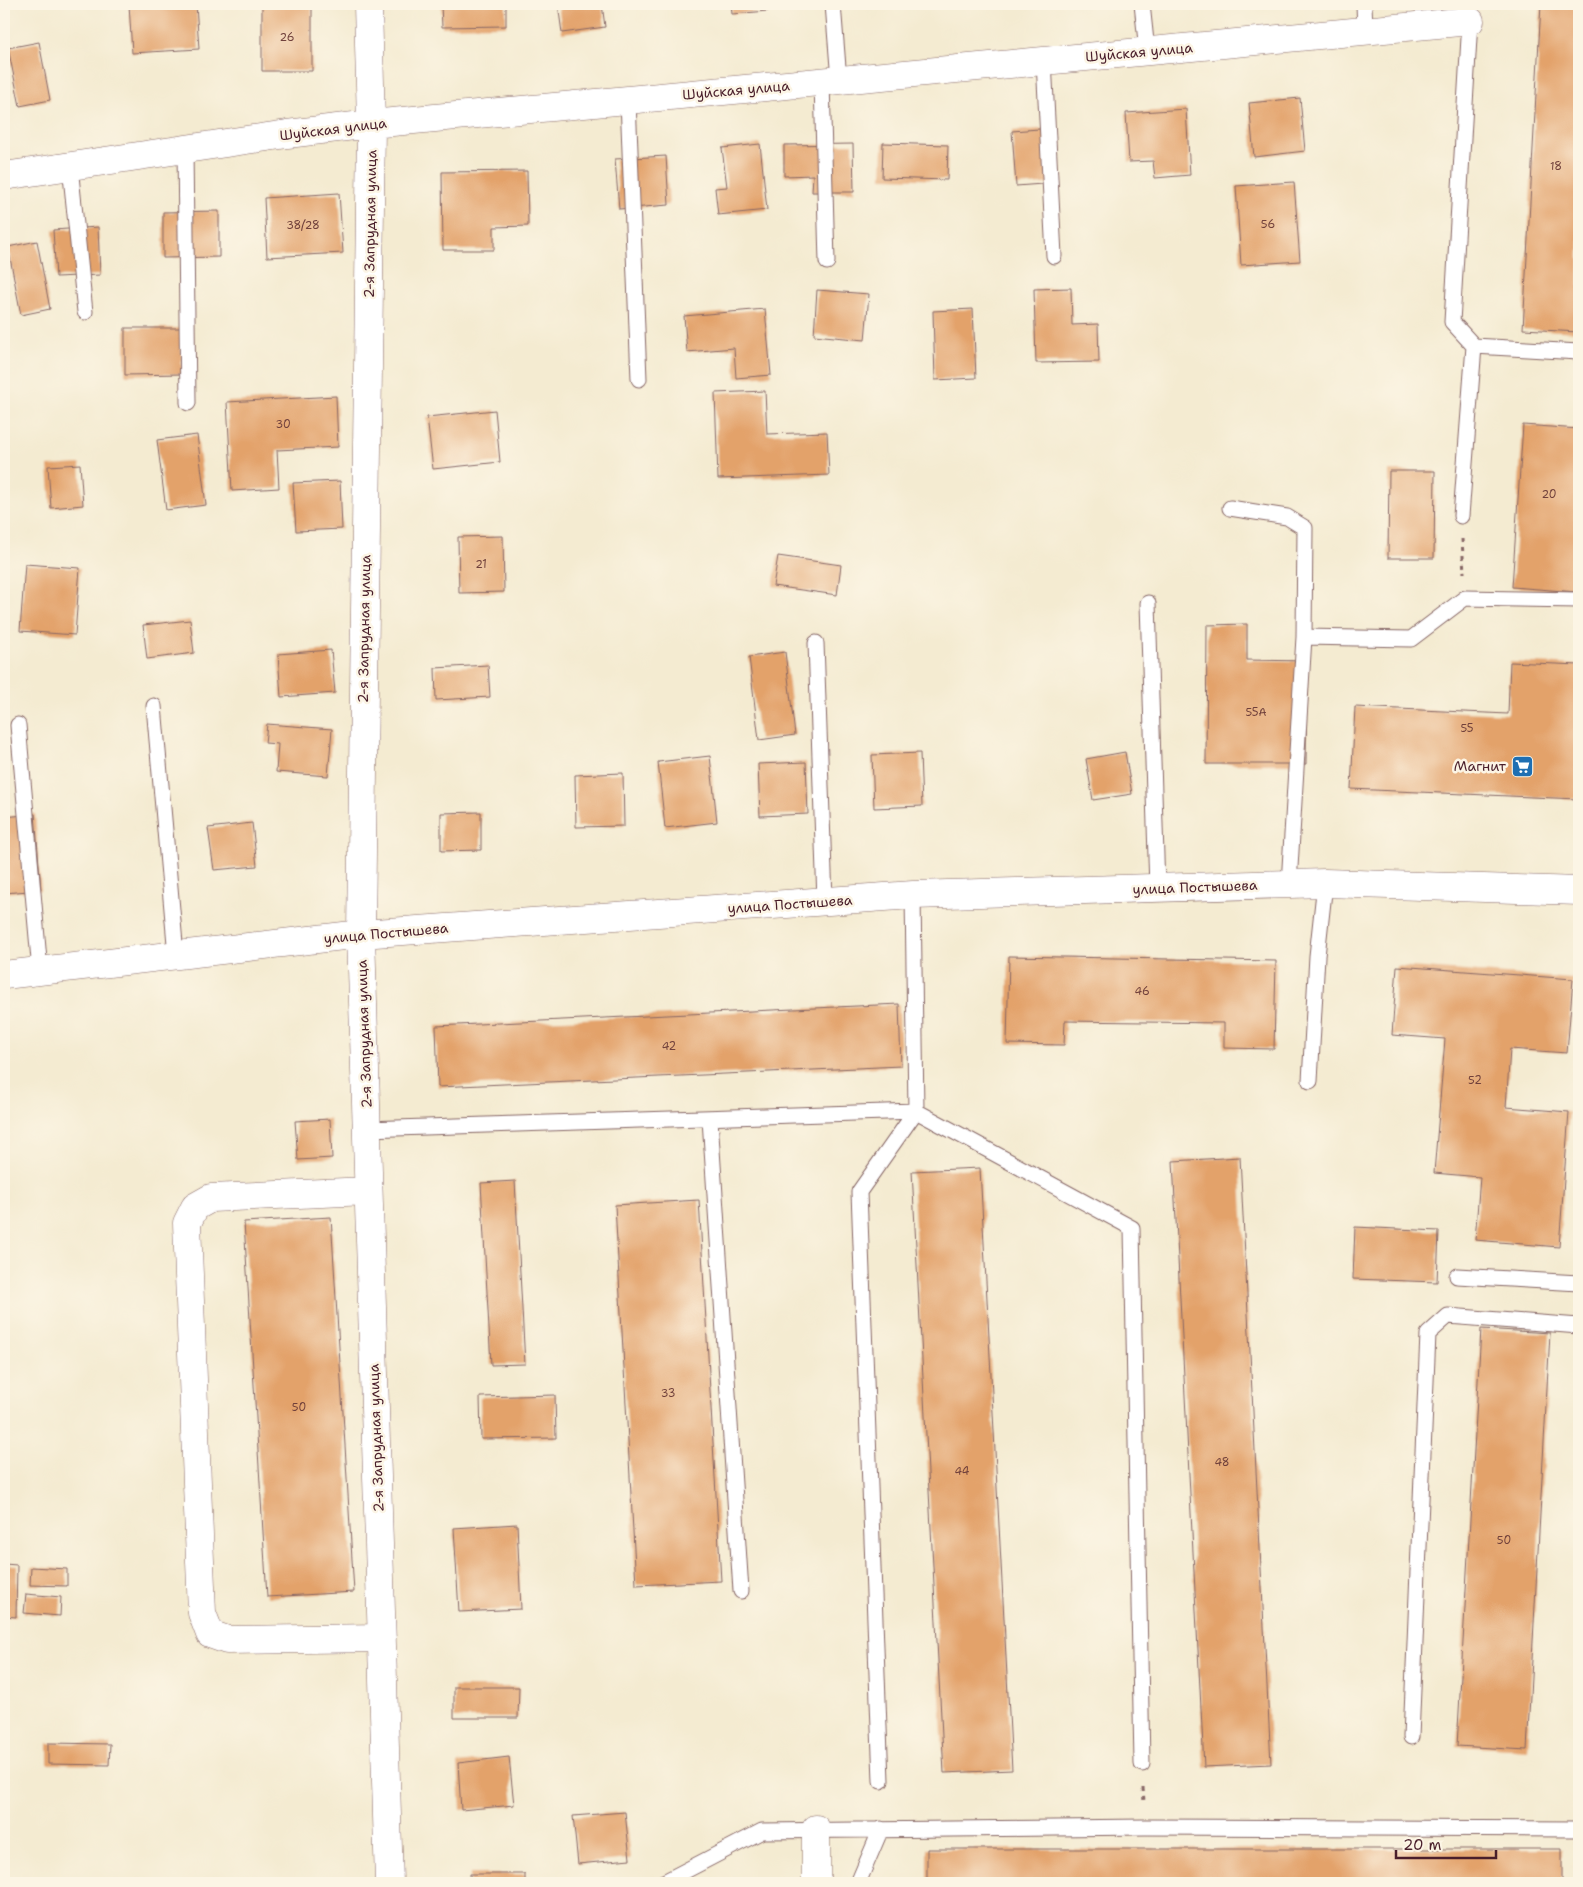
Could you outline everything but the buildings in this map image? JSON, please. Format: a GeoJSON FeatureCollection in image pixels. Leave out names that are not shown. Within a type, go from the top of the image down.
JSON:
{"type":"FeatureCollection","features":[{"type":"Feature","properties":{"kind":"street","name":"2-я Запрудная улица"},"geometry":{"type":"LineString","coordinates":[[368,4],[371,124],[361,934],[389,1883]]}},
{"type":"Feature","properties":{"kind":"street","name":"Шуйская улица"},"geometry":{"type":"LineString","coordinates":[[4,176],[371,124],[1470,20]]}},
{"type":"Feature","properties":{"kind":"street","name":"улица Постышева"},"geometry":{"type":"LineString","coordinates":[[4,975],[361,934],[913,895],[1325,883],[1579,891]]}},
{"type":"Feature","properties":{"kind":"street"},"geometry":{"type":"LineString","coordinates":[[368,1191],[211,1198],[195,1206],[187,1223],[202,1613],[210,1634],[227,1640],[382,1638]]}},
{"type":"Feature","properties":{"kind":"street"},"geometry":{"type":"LineString","coordinates":[[816,1829],[816,1883]]}},
{"type":"Feature","properties":{"kind":"lane"},"geometry":{"type":"LineString","coordinates":[[827,262],[833,4]]}},
{"type":"Feature","properties":{"kind":"lane"},"geometry":{"type":"LineString","coordinates":[[1142,4],[1147,51]]}},
{"type":"Feature","properties":{"kind":"lane"},"geometry":{"type":"LineString","coordinates":[[1364,4],[1365,30]]}},
{"type":"Feature","properties":{"kind":"lane"},"geometry":{"type":"LineString","coordinates":[[1470,20],[1452,322],[1474,346],[1579,352]]}},
{"type":"Feature","properties":{"kind":"lane"},"geometry":{"type":"LineString","coordinates":[[1044,61],[1054,256]]}},
{"type":"Feature","properties":{"kind":"lane"},"geometry":{"type":"LineString","coordinates":[[628,100],[638,379]]}},
{"type":"Feature","properties":{"kind":"lane"},"geometry":{"type":"LineString","coordinates":[[185,150],[188,403]]}},
{"type":"Feature","properties":{"kind":"lane"},"geometry":{"type":"LineString","coordinates":[[70,166],[85,312]]}},
{"type":"Feature","properties":{"kind":"lane"},"geometry":{"type":"LineString","coordinates":[[1461,516],[1474,346]]}},
{"type":"Feature","properties":{"kind":"lane"},"geometry":{"type":"LineString","coordinates":[[1230,508],[1287,517],[1305,528],[1304,637],[1289,884]]}},
{"type":"Feature","properties":{"kind":"lane"},"geometry":{"type":"LineString","coordinates":[[1304,637],[1411,639],[1465,598],[1579,600]]}},
{"type":"Feature","properties":{"kind":"lane"},"geometry":{"type":"LineString","coordinates":[[1148,603],[1157,888]]}},
{"type":"Feature","properties":{"kind":"lane"},"geometry":{"type":"LineString","coordinates":[[816,643],[825,901]]}},
{"type":"Feature","properties":{"kind":"lane"},"geometry":{"type":"LineString","coordinates":[[154,706],[176,955]]}},
{"type":"Feature","properties":{"kind":"lane"},"geometry":{"type":"LineString","coordinates":[[18,725],[40,971]]}},
{"type":"Feature","properties":{"kind":"lane"},"geometry":{"type":"LineString","coordinates":[[1310,1081],[1317,956],[1325,883]]}},
{"type":"Feature","properties":{"kind":"lane"},"geometry":{"type":"LineString","coordinates":[[881,1781],[859,1192],[916,1111],[913,895]]}},
{"type":"Feature","properties":{"kind":"lane"},"geometry":{"type":"LineString","coordinates":[[366,1129],[916,1111],[1132,1228],[1142,1764]]}},
{"type":"Feature","properties":{"kind":"lane"},"geometry":{"type":"LineString","coordinates":[[710,1119],[741,1591]]}},
{"type":"Feature","properties":{"kind":"lane"},"geometry":{"type":"LineString","coordinates":[[1457,1276],[1579,1283]]}},
{"type":"Feature","properties":{"kind":"lane"},"geometry":{"type":"LineString","coordinates":[[1411,1737],[1428,1334],[1448,1316],[1579,1326]]}},
{"type":"Feature","properties":{"kind":"lane"},"geometry":{"type":"LineString","coordinates":[[662,1883],[762,1831],[1145,1827],[1579,1829]]}},
{"type":"Feature","properties":{"kind":"lane"},"geometry":{"type":"LineString","coordinates":[[858,1883],[882,1829]]}},
{"type":"Feature","properties":{"kind":"path"},"geometry":{"type":"LineString","coordinates":[[1461,516],[1465,598]]}},
{"type":"Feature","properties":{"kind":"path"},"geometry":{"type":"LineString","coordinates":[[1142,1764],[1145,1827]]}},
{"type":"Feature","properties":{"kind":"place","name":"Магнит"},"geometry":{"type":"Point","coordinates":[1522,766]}}]}
